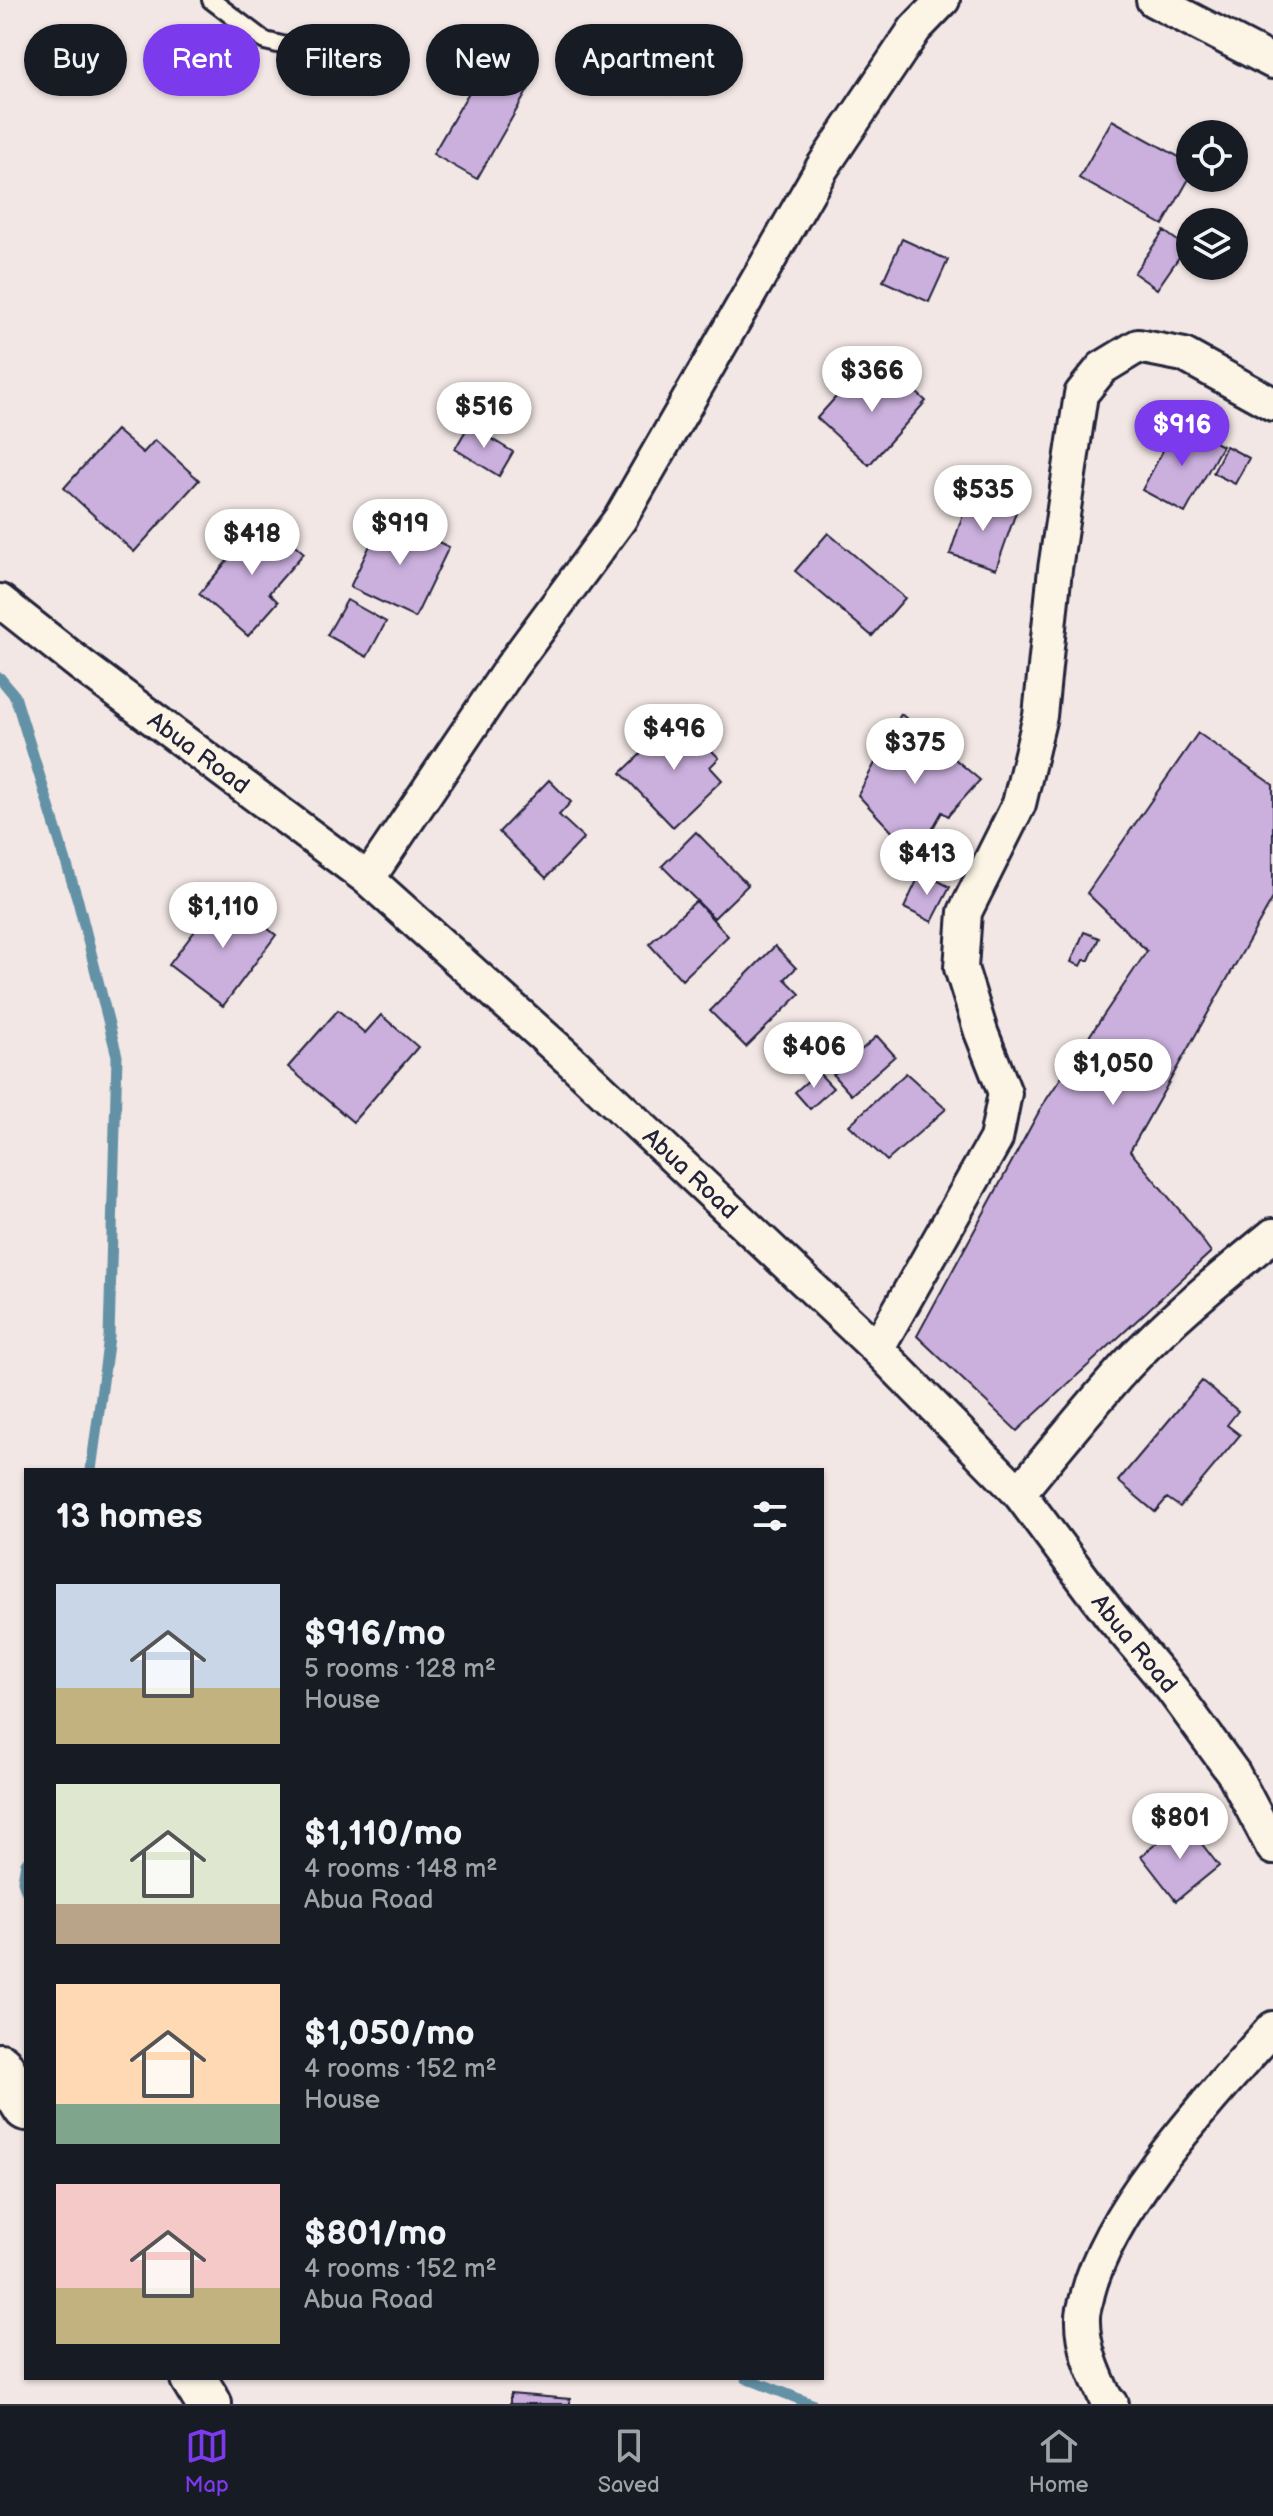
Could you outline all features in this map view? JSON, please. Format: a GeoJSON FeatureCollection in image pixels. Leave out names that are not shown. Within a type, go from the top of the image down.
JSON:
{"type":"FeatureCollection","features":[{"type":"Feature","properties":{"kind":"main road"},"geometry":{"type":"LineString","coordinates":[[0,2066],[24,2105]]}},
{"type":"Feature","properties":{"kind":"main road"},"geometry":{"type":"LineString","coordinates":[[194,2380],[209,2404]]}},
{"type":"Feature","properties":{"kind":"street"},"geometry":{"type":"LineString","coordinates":[[368,879],[511,667],[620,519],[822,168],[915,29],[943,0]]}},
{"type":"Feature","properties":{"kind":"street"},"geometry":{"type":"LineString","coordinates":[[1153,0],[1273,62]]}},
{"type":"Feature","properties":{"kind":"street"},"geometry":{"type":"LineString","coordinates":[[877,1349],[996,1139],[1005,1093],[961,968],[965,912],[1019,804],[1040,716],[1055,569],[1081,394],[1102,368],[1138,346],[1184,355],[1273,404]]}},
{"type":"Feature","properties":{"kind":"street","name":"Abua Road"},"geometry":{"type":"LineString","coordinates":[[0,601],[368,879],[569,1059],[877,1349],[1019,1493],[1111,1616],[1172,1689],[1234,1774],[1273,1848]]}},
{"type":"Feature","properties":{"kind":"street"},"geometry":{"type":"LineString","coordinates":[[1019,1493],[1129,1364],[1228,1272],[1273,1235]]}},
{"type":"Feature","properties":{"kind":"street"},"geometry":{"type":"LineString","coordinates":[[1111,2404],[1088,2358],[1086,2344],[1083,2316],[1094,2269],[1116,2228],[1163,2159],[1273,2028]]}},
{"type":"Feature","properties":{"kind":"lane"},"geometry":{"type":"LineString","coordinates":[[211,0],[232,19],[265,41],[276,44]]}},
{"type":"Feature","properties":{"kind":"building"},"geometry":{"type":"Polygon","coordinates":[[[467,96],[524,96],[477,179],[433,154],[467,96]]]}},
{"type":"Feature","properties":{"kind":"building"},"geometry":{"type":"Polygon","coordinates":[[[1112,120],[1176,155],[1176,192],[1182,192],[1163,225],[1079,178],[1112,120]]]}},
{"type":"Feature","properties":{"kind":"building"},"geometry":{"type":"Polygon","coordinates":[[[1164,231],[1176,240],[1176,261],[1157,289],[1134,273],[1164,231]]]}},
{"type":"Feature","properties":{"kind":"building"},"geometry":{"type":"Polygon","coordinates":[[[902,239],[948,260],[929,302],[883,281],[902,239]]]}},
{"type":"Feature","properties":{"kind":"building"},"geometry":{"type":"Polygon","coordinates":[[[889,368],[926,401],[869,465],[817,418],[854,377],[869,390],[889,368]]]}},
{"type":"Feature","properties":{"kind":"building"},"geometry":{"type":"Polygon","coordinates":[[[1178,422],[1222,446],[1185,513],[1142,490],[1178,422]]]}},
{"type":"Feature","properties":{"kind":"building"},"geometry":{"type":"Polygon","coordinates":[[[469,425],[513,452],[499,476],[455,449],[469,425]]]}},
{"type":"Feature","properties":{"kind":"building"},"geometry":{"type":"Polygon","coordinates":[[[116,430],[143,453],[155,440],[199,480],[134,552],[64,488],[116,430]]]}},
{"type":"Feature","properties":{"kind":"building"},"geometry":{"type":"Polygon","coordinates":[[[1226,446],[1249,458],[1235,484],[1213,473],[1226,446]]]}},
{"type":"Feature","properties":{"kind":"building"},"geometry":{"type":"Polygon","coordinates":[[[969,496],[1016,512],[996,569],[950,554],[969,496]]]}},
{"type":"Feature","properties":{"kind":"building"},"geometry":{"type":"Polygon","coordinates":[[[384,516],[449,547],[415,618],[350,587],[384,516]]]}},
{"type":"Feature","properties":{"kind":"building"},"geometry":{"type":"Polygon","coordinates":[[[264,518],[304,553],[269,593],[278,602],[248,636],[199,594],[264,518]]]}},
{"type":"Feature","properties":{"kind":"building"},"geometry":{"type":"Polygon","coordinates":[[[828,533],[905,598],[872,636],[795,571],[828,533]]]}},
{"type":"Feature","properties":{"kind":"building"},"geometry":{"type":"Polygon","coordinates":[[[347,600],[386,622],[367,657],[327,635],[347,600]]]}},
{"type":"Feature","properties":{"kind":"building"},"geometry":{"type":"Polygon","coordinates":[[[901,714],[980,780],[948,816],[942,812],[929,835],[934,839],[921,863],[858,795],[901,714]]]}},
{"type":"Feature","properties":{"kind":"building"},"geometry":{"type":"Polygon","coordinates":[[[679,717],[719,758],[710,767],[722,780],[673,827],[621,773],[679,717]]]}},
{"type":"Feature","properties":{"kind":"building"},"geometry":{"type":"Polygon","coordinates":[[[1198,733],[1273,785],[1273,898],[1130,1151],[1211,1252],[1017,1431],[917,1336],[1042,1106],[1147,951],[1087,893],[1198,733]]]}},
{"type":"Feature","properties":{"kind":"building"},"geometry":{"type":"Polygon","coordinates":[[[549,780],[571,802],[559,815],[584,838],[546,878],[499,832],[549,780]]]}},
{"type":"Feature","properties":{"kind":"building"},"geometry":{"type":"Polygon","coordinates":[[[696,832],[748,885],[714,918],[662,866],[696,832]]]}},
{"type":"Feature","properties":{"kind":"building"},"geometry":{"type":"Polygon","coordinates":[[[921,872],[950,887],[932,922],[904,908],[921,872]]]}},
{"type":"Feature","properties":{"kind":"building"},"geometry":{"type":"Polygon","coordinates":[[[223,894],[276,935],[223,1006],[169,965],[223,894]]]}},
{"type":"Feature","properties":{"kind":"building"},"geometry":{"type":"Polygon","coordinates":[[[696,901],[728,936],[682,980],[649,944],[696,901]]]}},
{"type":"Feature","properties":{"kind":"building"},"geometry":{"type":"Polygon","coordinates":[[[1084,932],[1099,938],[1089,960],[1084,960],[1081,966],[1071,962],[1084,932]]]}},
{"type":"Feature","properties":{"kind":"building"},"geometry":{"type":"Polygon","coordinates":[[[775,946],[796,968],[785,979],[800,994],[746,1047],[710,1011],[775,946]]]}},
{"type":"Feature","properties":{"kind":"building"},"geometry":{"type":"Polygon","coordinates":[[[338,1010],[365,1033],[381,1015],[418,1047],[353,1122],[288,1067],[338,1010]]]}},
{"type":"Feature","properties":{"kind":"building"},"geometry":{"type":"Polygon","coordinates":[[[877,1036],[895,1056],[851,1095],[833,1075],[877,1036]]]}},
{"type":"Feature","properties":{"kind":"building"},"geometry":{"type":"Polygon","coordinates":[[[818,1072],[833,1088],[810,1109],[795,1092],[818,1072]]]}},
{"type":"Feature","properties":{"kind":"building"},"geometry":{"type":"Polygon","coordinates":[[[906,1073],[946,1109],[887,1161],[849,1125],[906,1073]]]}},
{"type":"Feature","properties":{"kind":"building"},"geometry":{"type":"Polygon","coordinates":[[[1202,1381],[1238,1411],[1227,1425],[1240,1435],[1180,1507],[1167,1498],[1155,1512],[1118,1481],[1202,1381]]]}},
{"type":"Feature","properties":{"kind":"building"},"geometry":{"type":"Polygon","coordinates":[[[1184,1821],[1219,1866],[1176,1901],[1141,1856],[1184,1821]]]}},
{"type":"Feature","properties":{"kind":"building"},"geometry":{"type":"Polygon","coordinates":[[[510,2394],[570,2399],[570,2404],[510,2404],[510,2394]]]}},
{"type":"Feature","properties":{"kind":"waterway"},"geometry":{"type":"LineString","coordinates":[[0,678],[15,696],[78,901],[117,1056],[109,1337],[91,1468]]}},
{"type":"Feature","properties":{"kind":"waterway"},"geometry":{"type":"LineString","coordinates":[[24,1875],[24,1884]]}},
{"type":"Feature","properties":{"kind":"waterway"},"geometry":{"type":"LineString","coordinates":[[751,2380],[812,2404]]}}]}
